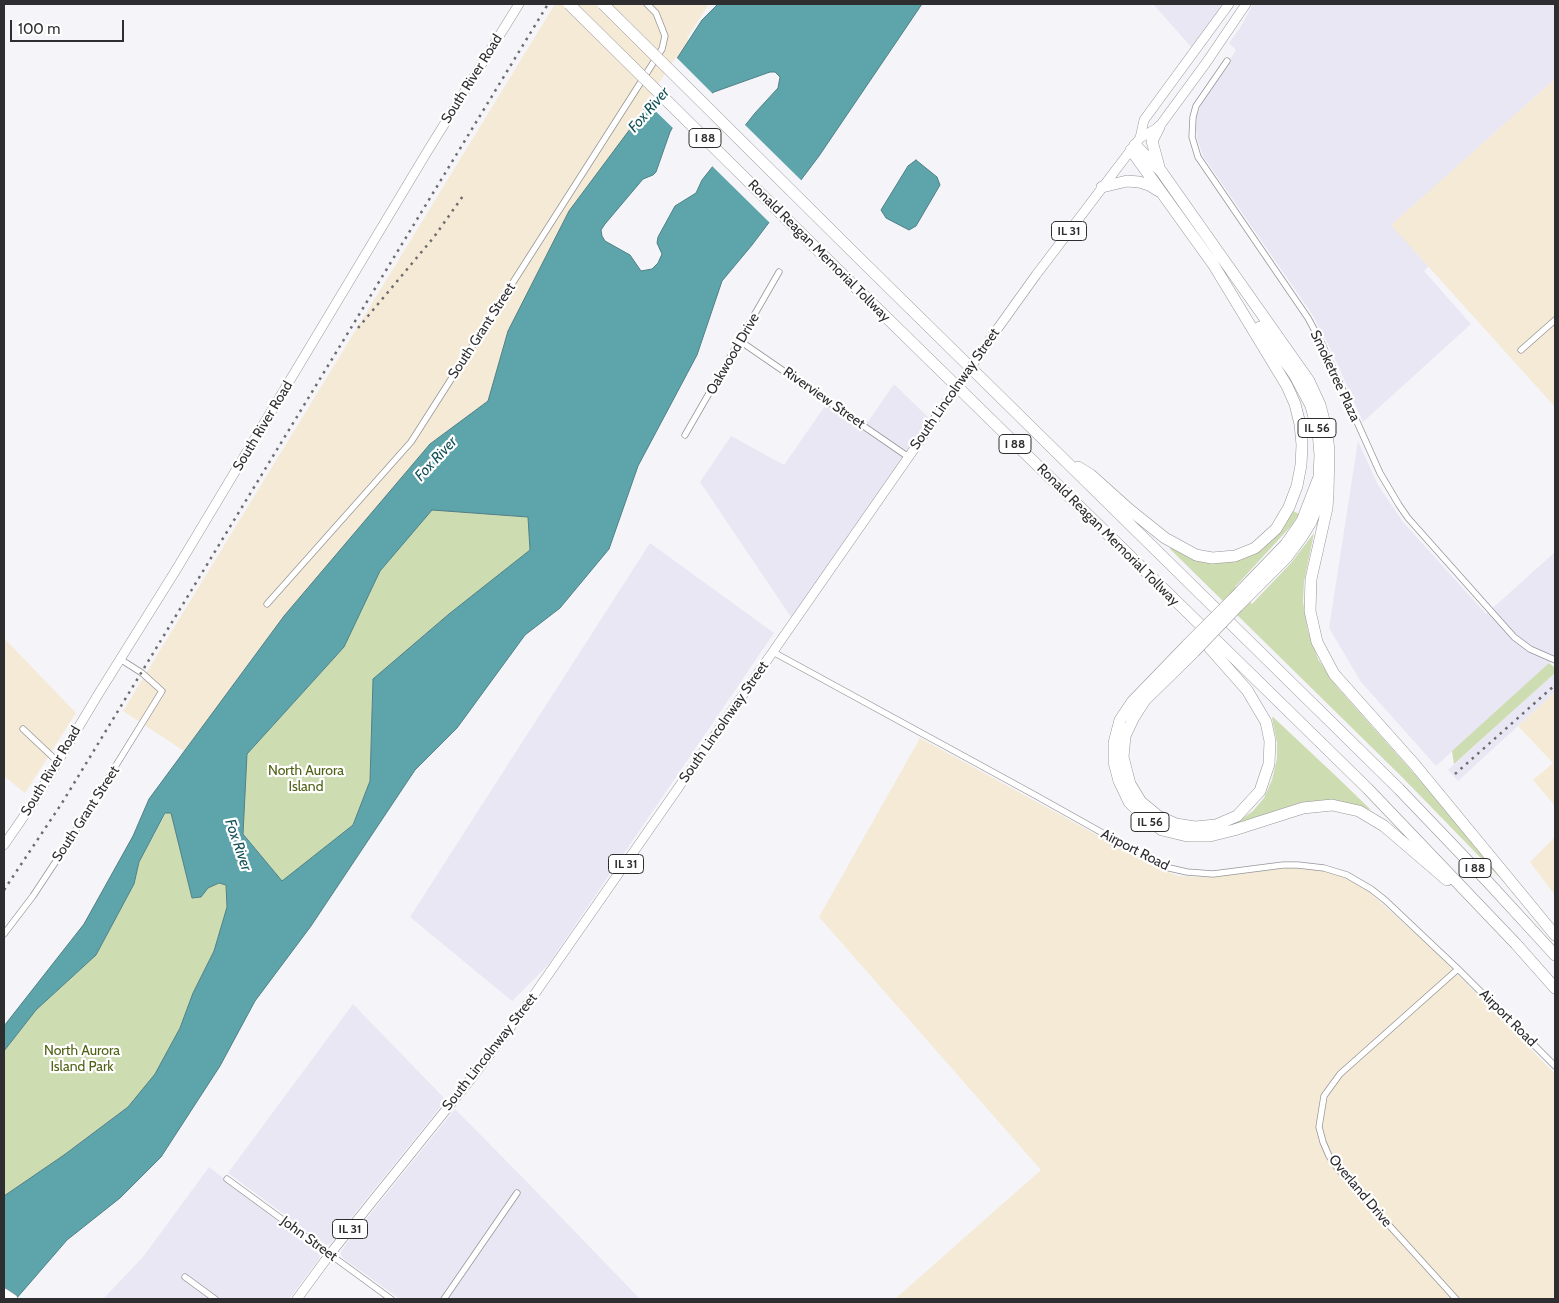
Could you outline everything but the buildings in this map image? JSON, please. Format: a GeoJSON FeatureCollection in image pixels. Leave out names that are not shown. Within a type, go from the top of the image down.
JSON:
{"type":"FeatureCollection","features":[{"type":"Feature","properties":{"kind":"highway","name":"Ronald Reagan Memorial Tollway"},"geometry":{"type":"LineString","coordinates":[[569,4],[1368,789],[1484,910],[1555,988]]}},
{"type":"Feature","properties":{"kind":"highway","name":"Ronald Reagan Memorial Tollway"},"geometry":{"type":"LineString","coordinates":[[603,4],[1399,789],[1488,882],[1555,956]]}},
{"type":"Feature","properties":{"kind":"highway"},"geometry":{"type":"LineString","coordinates":[[1158,127],[1152,141],[1161,171]]}},
{"type":"Feature","properties":{"kind":"highway","name":"IL 56"},"geometry":{"type":"LineString","coordinates":[[1135,144],[1161,171],[1309,381],[1320,405],[1329,450],[1327,508],[1310,579],[1310,611],[1317,642],[1334,674],[1415,765],[1555,935]]}},
{"type":"Feature","properties":{"kind":"highway"},"geometry":{"type":"LineString","coordinates":[[1135,144],[1162,194]]}},
{"type":"Feature","properties":{"kind":"highway","name":"IL 56"},"geometry":{"type":"LineString","coordinates":[[1102,187],[1127,181],[1139,182],[1150,185],[1162,194],[1294,374],[1311,406],[1318,432],[1320,455],[1318,477],[1302,520],[1286,544],[1236,603],[1191,648],[1132,702],[1120,720],[1114,743],[1114,762],[1119,781],[1129,802],[1145,818],[1162,830],[1187,836],[1210,836],[1303,808],[1332,805],[1359,811],[1384,826],[1438,874],[1484,910]]}},
{"type":"Feature","properties":{"kind":"highway"},"geometry":{"type":"LineString","coordinates":[[1054,450],[1091,475],[1165,538],[1196,555],[1212,558],[1243,554],[1260,544],[1276,529],[1289,507],[1297,486],[1302,459],[1300,424],[1295,404],[1287,386],[1210,259]]}},
{"type":"Feature","properties":{"kind":"highway"},"geometry":{"type":"LineString","coordinates":[[1236,603],[1286,557],[1311,522],[1319,502],[1329,450]]}},
{"type":"Feature","properties":{"kind":"highway"},"geometry":{"type":"LineString","coordinates":[[1189,615],[1209,646],[1247,690],[1266,722],[1270,741],[1269,764],[1260,791],[1237,816],[1216,825],[1195,826],[1176,824],[1158,816],[1142,802],[1130,784],[1123,757],[1125,736],[1134,717],[1145,700],[1191,648]]}},
{"type":"Feature","properties":{"kind":"main road","name":"South River Road"},"geometry":{"type":"LineString","coordinates":[[4,845],[33,803],[181,562],[427,152],[519,4]]}},
{"type":"Feature","properties":{"kind":"main road","name":"South Lincolnway Street"},"geometry":{"type":"LineString","coordinates":[[1135,144],[1144,120],[1229,4]]}},
{"type":"Feature","properties":{"kind":"main road","name":"South Lincolnway Street"},"geometry":{"type":"LineString","coordinates":[[297,1299],[330,1254],[527,1005],[907,456],[993,335],[1135,144],[1158,127],[1206,63],[1246,4]]}},
{"type":"Feature","properties":{"kind":"main road"},"geometry":{"type":"LineString","coordinates":[[4,1293],[13,1299]]}},
{"type":"Feature","properties":{"kind":"street","name":"South Grant Street"},"geometry":{"type":"LineString","coordinates":[[267,604],[411,442],[662,49],[665,36],[656,13],[647,4]]}},
{"type":"Feature","properties":{"kind":"street","name":"Smoketree Plaza"},"geometry":{"type":"LineString","coordinates":[[1227,60],[1196,106],[1192,117],[1192,137],[1198,157],[1315,330],[1380,473],[1408,518],[1514,637],[1530,650],[1555,660]]}},
{"type":"Feature","properties":{"kind":"street","name":"Oakwood Drive"},"geometry":{"type":"LineString","coordinates":[[685,435],[779,272]]}},
{"type":"Feature","properties":{"kind":"street"},"geometry":{"type":"LineString","coordinates":[[1521,350],[1555,320]]}},
{"type":"Feature","properties":{"kind":"street","name":"Riverview Street"},"geometry":{"type":"LineString","coordinates":[[740,341],[907,456]]}},
{"type":"Feature","properties":{"kind":"street","name":"Airport Road"},"geometry":{"type":"LineString","coordinates":[[773,652],[1165,867],[1205,874],[1298,865],[1324,868],[1347,875],[1385,900],[1458,969],[1555,1066]]}},
{"type":"Feature","properties":{"kind":"street","name":"South Grant Street"},"geometry":{"type":"LineString","coordinates":[[4,934],[33,896],[66,846],[162,691],[142,673],[120,659]]}},
{"type":"Feature","properties":{"kind":"street"},"geometry":{"type":"LineString","coordinates":[[23,729],[58,762]]}},
{"type":"Feature","properties":{"kind":"street","name":"Overland Drive"},"geometry":{"type":"LineString","coordinates":[[1456,1299],[1338,1169],[1329,1156],[1323,1142],[1320,1127],[1324,1096],[1340,1074],[1458,969]]}},
{"type":"Feature","properties":{"kind":"street","name":"John Street"},"geometry":{"type":"LineString","coordinates":[[227,1179],[391,1299]]}},
{"type":"Feature","properties":{"kind":"street"},"geometry":{"type":"LineString","coordinates":[[444,1299],[517,1193]]}},
{"type":"Feature","properties":{"kind":"street"},"geometry":{"type":"LineString","coordinates":[[185,1277],[215,1299]]}},
{"type":"Feature","properties":{"kind":"shaded area"},"geometry":{"type":"Polygon","coordinates":[[[555,4],[709,4],[687,38],[689,41],[639,117],[569,211],[508,331],[488,401],[430,444],[284,616],[184,751],[123,711],[555,4]]]}},
{"type":"Feature","properties":{"kind":"shaded area"},"geometry":{"type":"Polygon","coordinates":[[[1153,4],[1224,4],[1192,48],[1153,4]]]}},
{"type":"Feature","properties":{"kind":"shaded area"},"geometry":{"type":"Polygon","coordinates":[[[1253,4],[1555,4],[1555,79],[1392,225],[1429,266],[1424,271],[1471,324],[1363,422],[1332,352],[1312,314],[1203,156],[1197,138],[1195,120],[1202,103],[1236,50],[1229,43],[1240,28],[1253,4]]]}},
{"type":"Feature","properties":{"kind":"shaded area"},"geometry":{"type":"Polygon","coordinates":[[[1555,79],[1555,407],[1391,225],[1555,79]]]}},
{"type":"Feature","properties":{"kind":"shaded area"},"geometry":{"type":"Polygon","coordinates":[[[894,384],[932,421],[907,455],[865,426],[894,384]]]}},
{"type":"Feature","properties":{"kind":"shaded area"},"geometry":{"type":"Polygon","coordinates":[[[827,403],[906,456],[793,620],[700,482],[731,436],[784,465],[827,403]]]}},
{"type":"Feature","properties":{"kind":"shaded area"},"geometry":{"type":"Polygon","coordinates":[[[1358,441],[1378,485],[1403,522],[1486,614],[1555,552],[1555,658],[1436,766],[1361,682],[1329,628],[1358,441]]]}},
{"type":"Feature","properties":{"kind":"shaded area"},"geometry":{"type":"Polygon","coordinates":[[[650,543],[774,633],[548,965],[512,1001],[410,917],[650,543]]]}},
{"type":"Feature","properties":{"kind":"shaded area"},"geometry":{"type":"Polygon","coordinates":[[[4,638],[76,713],[25,793],[4,776],[4,638]]]}},
{"type":"Feature","properties":{"kind":"shaded area"},"geometry":{"type":"Polygon","coordinates":[[[1555,673],[1555,692],[1458,781],[1448,770],[1555,673]]]}},
{"type":"Feature","properties":{"kind":"shaded area"},"geometry":{"type":"Polygon","coordinates":[[[1555,692],[1555,806],[1533,780],[1553,763],[1518,726],[1555,692]]]}},
{"type":"Feature","properties":{"kind":"shaded area"},"geometry":{"type":"Polygon","coordinates":[[[920,738],[1148,863],[1178,876],[1206,877],[1295,867],[1329,870],[1359,883],[1438,954],[1555,1074],[1555,1299],[895,1299],[1041,1170],[819,917],[920,738]]]}},
{"type":"Feature","properties":{"kind":"shaded area"},"geometry":{"type":"Polygon","coordinates":[[[1555,837],[1555,895],[1530,862],[1555,837]]]}},
{"type":"Feature","properties":{"kind":"shaded area"},"geometry":{"type":"Polygon","coordinates":[[[353,1004],[446,1100],[330,1244],[326,1245],[228,1173],[353,1004]]]}},
{"type":"Feature","properties":{"kind":"shaded area"},"geometry":{"type":"Polygon","coordinates":[[[455,1109],[640,1299],[400,1299],[344,1259],[341,1252],[347,1243],[455,1109]]]}},
{"type":"Feature","properties":{"kind":"shaded area"},"geometry":{"type":"Polygon","coordinates":[[[209,1167],[319,1253],[319,1259],[289,1299],[103,1299],[143,1257],[209,1167]]]}},
{"type":"Feature","properties":{"kind":"green space","name":"North Aurora Island"},"geometry":{"type":"Polygon","coordinates":[[[432,509],[528,517],[530,550],[449,614],[373,679],[370,781],[353,825],[282,881],[243,833],[247,754],[344,647],[380,571],[432,509]]]}},
{"type":"Feature","properties":{"kind":"green space"},"geometry":{"type":"Polygon","coordinates":[[[1293,511],[1299,514],[1292,525],[1235,587],[1252,604],[1291,563],[1314,533],[1304,582],[1303,602],[1308,631],[1318,659],[1337,687],[1442,805],[1507,885],[1403,778],[1170,549],[1171,547],[1192,558],[1205,562],[1230,562],[1243,559],[1264,548],[1277,536],[1293,511]]]}},
{"type":"Feature","properties":{"kind":"green space"},"geometry":{"type":"Polygon","coordinates":[[[1549,663],[1555,668],[1555,673],[1454,764],[1452,751],[1549,663]]]}},
{"type":"Feature","properties":{"kind":"green space"},"geometry":{"type":"Polygon","coordinates":[[[1273,717],[1371,810],[1357,805],[1316,801],[1294,806],[1237,825],[1236,823],[1253,811],[1264,798],[1272,780],[1277,758],[1273,717]]]}},
{"type":"Feature","properties":{"kind":"green space","name":"North Aurora Island Park"},"geometry":{"type":"Polygon","coordinates":[[[166,813],[171,813],[192,898],[201,897],[208,888],[219,883],[226,885],[227,907],[214,951],[193,993],[180,1028],[155,1074],[128,1107],[64,1155],[4,1196],[4,1051],[36,1010],[96,955],[134,884],[139,862],[166,813]]]}},
{"type":"Feature","properties":{"kind":"water","name":"Fox River"},"geometry":{"type":"Polygon","coordinates":[[[718,4],[922,4],[819,156],[752,245],[722,281],[697,355],[638,466],[609,549],[560,608],[525,635],[457,728],[415,770],[311,926],[255,1001],[220,1066],[161,1157],[120,1198],[67,1240],[16,1299],[4,1299],[4,1196],[64,1155],[128,1107],[155,1074],[180,1028],[193,993],[214,951],[227,907],[226,885],[219,883],[208,888],[201,897],[192,898],[171,813],[165,813],[139,862],[134,884],[96,955],[36,1010],[4,1051],[4,1026],[84,924],[133,836],[149,799],[284,616],[430,444],[488,401],[508,331],[569,211],[639,117],[702,20],[718,4]],[[770,72],[714,92],[675,123],[656,172],[643,179],[601,230],[605,241],[630,255],[641,271],[652,269],[658,263],[662,254],[657,243],[658,237],[675,206],[696,193],[702,180],[755,113],[778,88],[780,77],[775,72],[770,72]],[[432,510],[380,571],[344,647],[247,754],[243,834],[282,881],[353,825],[370,781],[373,679],[449,614],[530,550],[528,517],[432,510]]]}},
{"type":"Feature","properties":{"kind":"water"},"geometry":{"type":"Polygon","coordinates":[[[916,160],[937,177],[940,185],[916,226],[909,230],[886,218],[881,210],[908,166],[916,160]]]}},
{"type":"Feature","properties":{"kind":"pier"},"geometry":{"type":"Polygon","coordinates":[[[676,57],[714,95],[697,107],[674,129],[646,102],[676,57]]]}},
{"type":"Feature","properties":{"kind":"pier"},"geometry":{"type":"Polygon","coordinates":[[[744,124],[803,182],[771,224],[711,165],[744,124]]]}},
{"type":"Feature","properties":{"kind":"railway"},"geometry":{"type":"LineString","coordinates":[[4,890],[62,803],[548,4]]}},
{"type":"Feature","properties":{"kind":"railway"},"geometry":{"type":"LineString","coordinates":[[358,328],[434,237],[463,196]]}},
{"type":"Feature","properties":{"kind":"railway"},"geometry":{"type":"LineString","coordinates":[[1455,774],[1555,685]]}}]}
